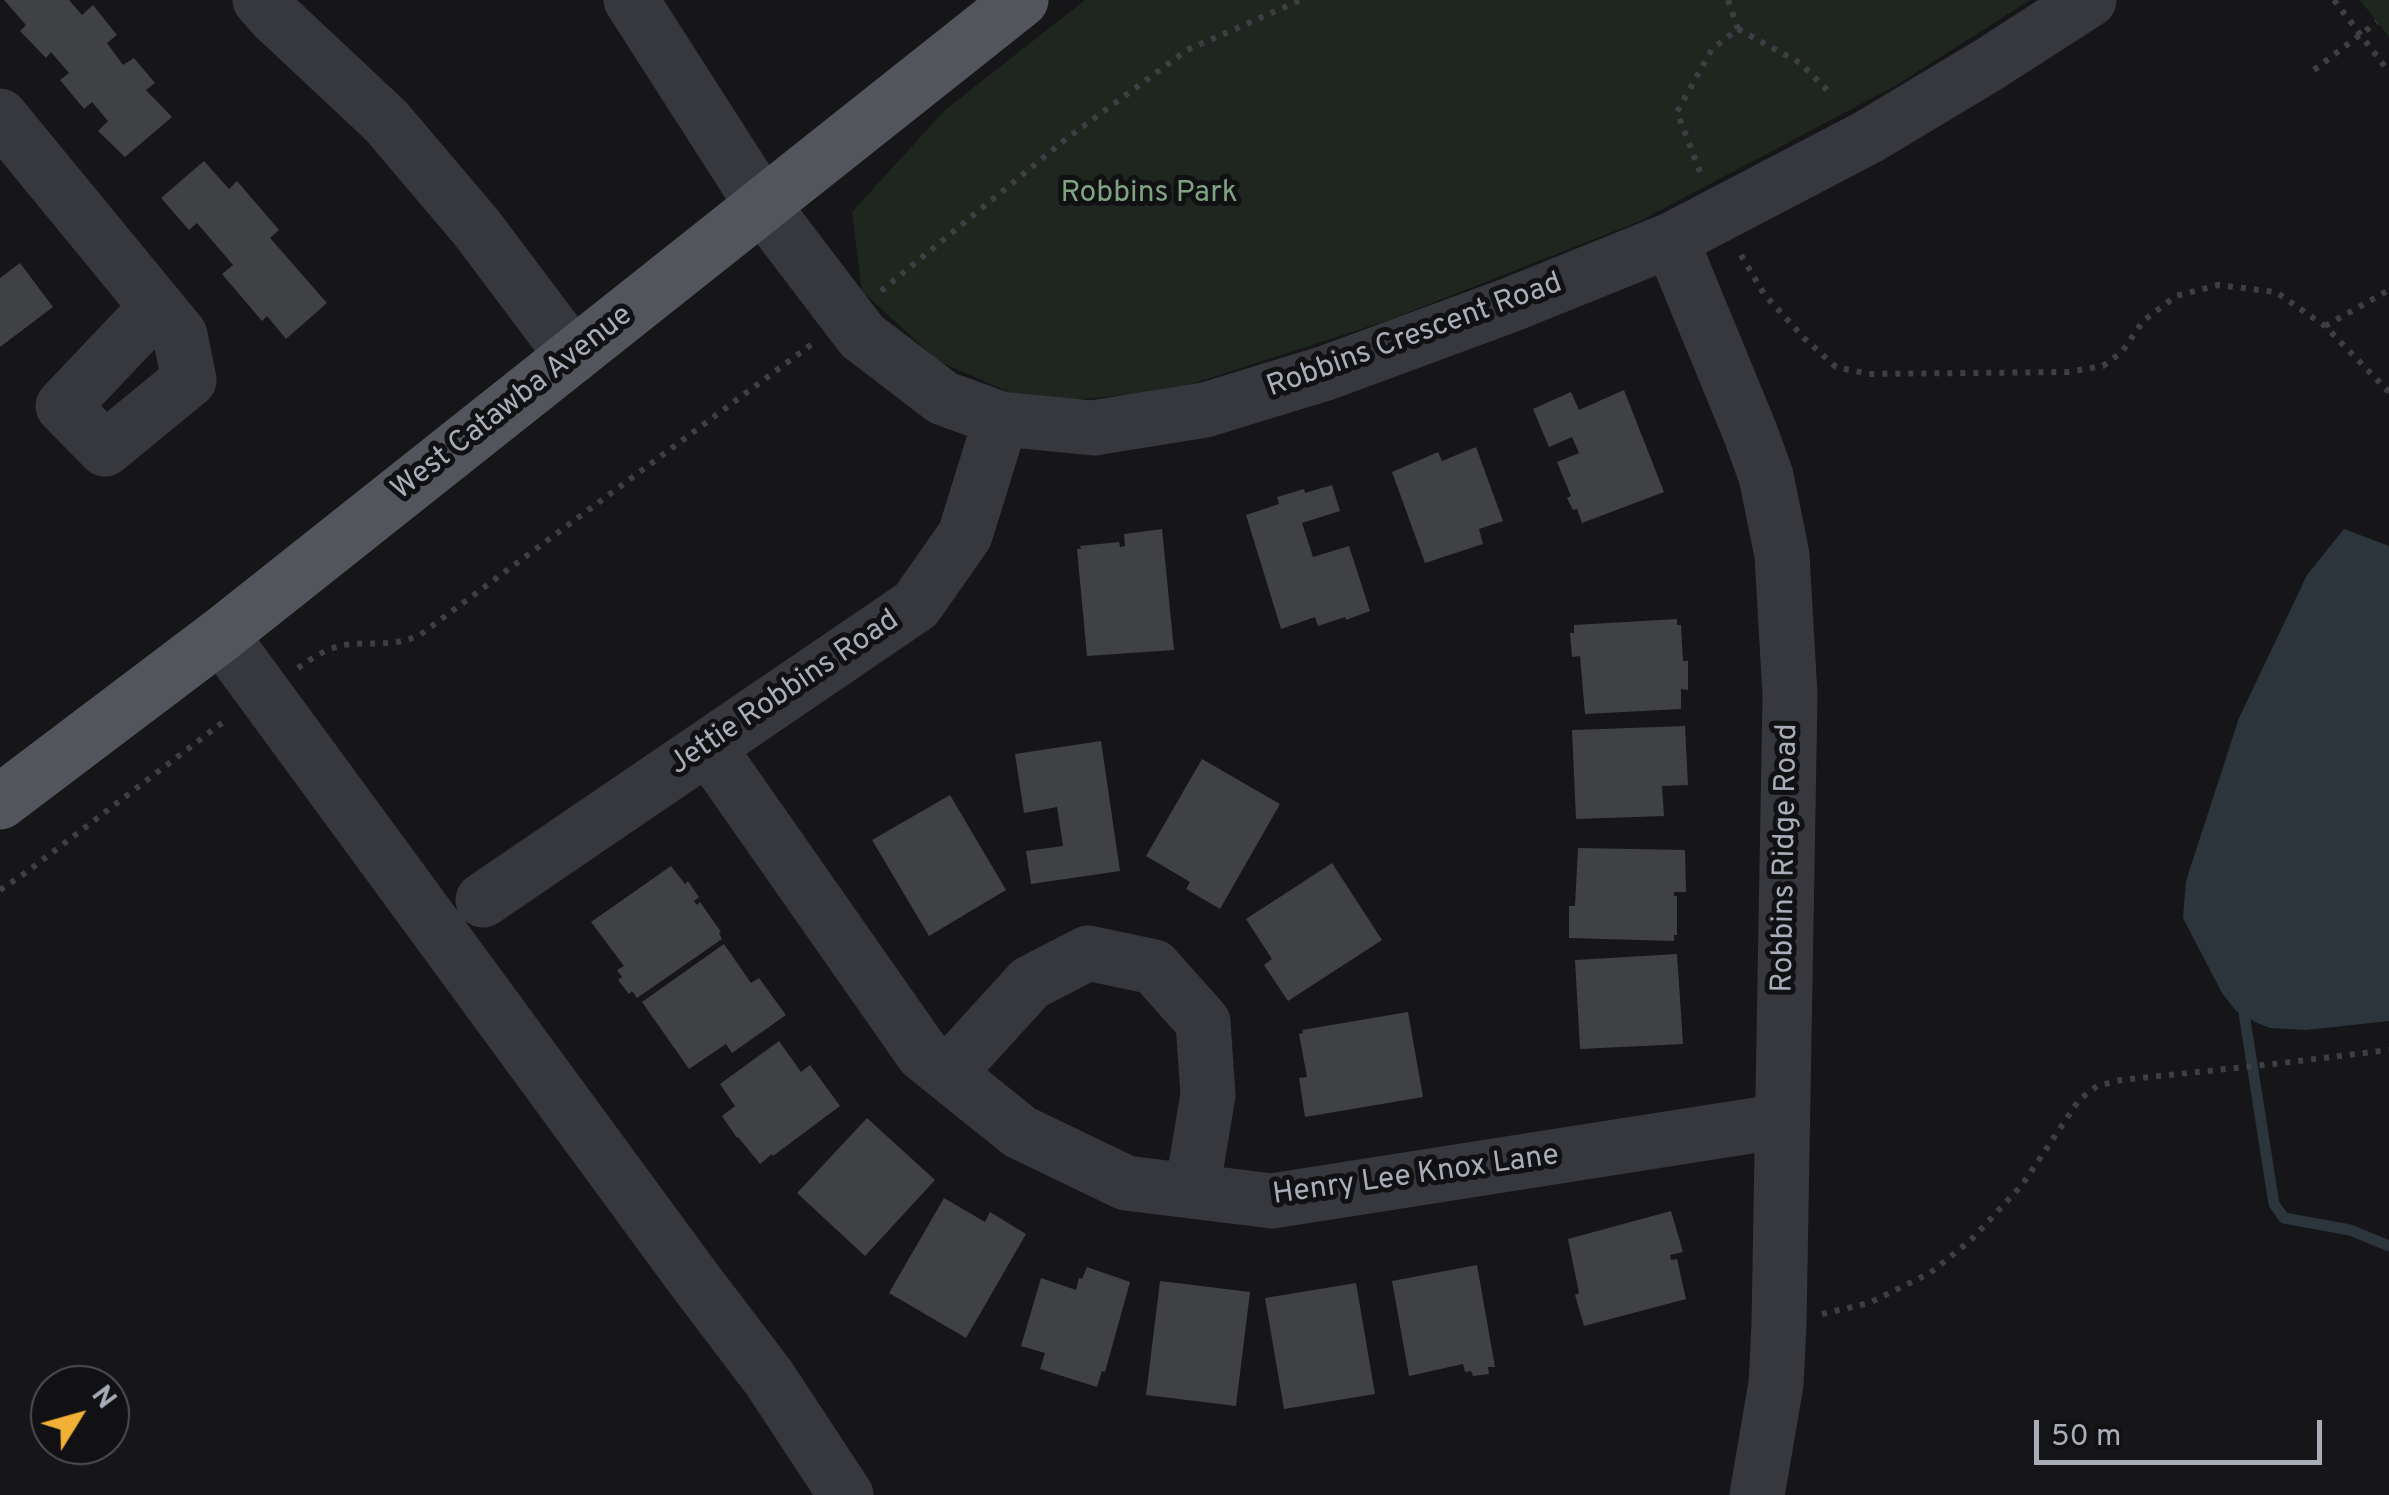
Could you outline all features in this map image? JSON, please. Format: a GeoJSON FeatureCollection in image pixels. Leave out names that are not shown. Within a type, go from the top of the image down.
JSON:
{"type":"FeatureCollection","features":[{"type":"Feature","properties":{"kind":"main road","name":"West Catawba Avenue"},"geometry":{"type":"LineString","coordinates":[[0,802],[222,634],[1021,0]]}},
{"type":"Feature","properties":{"kind":"street"},"geometry":{"type":"LineString","coordinates":[[260,0],[386,120],[476,227],[573,356]]}},
{"type":"Feature","properties":{"kind":"street","name":"Robbins Crescent Road"},"geometry":{"type":"LineString","coordinates":[[632,0],[762,206],[862,336],[943,398],[1001,420],[1093,428],[1205,410],[1326,373],[1671,240],[1868,136],[2089,0]]}},
{"type":"Feature","properties":{"kind":"street"},"geometry":{"type":"LineString","coordinates":[[1,119],[157,307]]}},
{"type":"Feature","properties":{"kind":"street","name":"Robbins Ridge Road"},"geometry":{"type":"LineString","coordinates":[[1671,240],[1766,476],[1782,554],[1790,695],[1779,1324],[1776,1384],[1757,1495]]}},
{"type":"Feature","properties":{"kind":"street","name":"Jettie Robbins Road"},"geometry":{"type":"LineString","coordinates":[[483,900],[916,605],[965,535],[1001,420]]}},
{"type":"Feature","properties":{"kind":"street"},"geometry":{"type":"LineString","coordinates":[[222,634],[769,1378],[846,1495]]}},
{"type":"Feature","properties":{"kind":"street","name":"Henry Lee Knox Lane"},"geometry":{"type":"LineString","coordinates":[[708,746],[923,1054],[1020,1132],[1126,1183],[1272,1201],[1782,1121]]}},
{"type":"Feature","properties":{"kind":"street"},"geometry":{"type":"LineString","coordinates":[[948,1073],[1030,983],[1074,960],[1088,953],[1154,967],[1203,1022],[1208,1095],[1192,1191]]}},
{"type":"Feature","properties":{"kind":"path"},"geometry":{"type":"LineString","coordinates":[[1728,0],[1738,29],[1800,63],[1831,94]]}},
{"type":"Feature","properties":{"kind":"path"},"geometry":{"type":"LineString","coordinates":[[2334,0],[2389,72]]}},
{"type":"Feature","properties":{"kind":"path"},"geometry":{"type":"LineString","coordinates":[[2314,70],[2377,22]]}},
{"type":"Feature","properties":{"kind":"path"},"geometry":{"type":"LineString","coordinates":[[1698,168],[1678,112],[1712,50],[1738,29]]}},
{"type":"Feature","properties":{"kind":"path"},"geometry":{"type":"LineString","coordinates":[[1738,252],[1764,294],[1836,368],[1869,374],[2068,372],[2103,366],[2122,352],[2143,321],[2176,296],[2218,285],[2276,292],[2325,326],[2389,392]]}},
{"type":"Feature","properties":{"kind":"path"},"geometry":{"type":"LineString","coordinates":[[2325,326],[2389,290]]}},
{"type":"Feature","properties":{"kind":"path"},"geometry":{"type":"LineString","coordinates":[[0,890],[263,692],[334,648],[406,642],[436,624]]}},
{"type":"Feature","properties":{"kind":"path"},"geometry":{"type":"LineString","coordinates":[[1779,1324],[1869,1303],[1930,1273],[1971,1240],[2022,1185],[2079,1100],[2097,1086],[2120,1080],[2389,1050]]}},
{"type":"Feature","properties":{"kind":"green space","name":"Robbins Park"},"geometry":{"type":"Polygon","coordinates":[[[1085,0],[2030,0],[1895,86],[1638,222],[1389,320],[1170,391],[1034,403],[938,361],[862,291],[852,212],[945,110],[1085,0]]]}},
{"type":"Feature","properties":{"kind":"green space"},"geometry":{"type":"Polygon","coordinates":[[[2360,0],[2389,0],[2389,37],[2360,0]]]}},
{"type":"Feature","properties":{"kind":"shaded area"},"geometry":{"type":"Polygon","coordinates":[[[2344,529],[2389,546],[2389,1021],[2306,1030],[2270,1028],[2236,1011],[2222,993],[2183,918],[2186,881],[2239,718],[2307,575],[2344,529]]]}},
{"type":"Feature","properties":{"kind":"building"},"geometry":{"type":"Polygon","coordinates":[[[4,0],[69,0],[82,15],[93,5],[117,35],[107,43],[123,65],[134,58],[155,83],[146,90],[172,117],[125,157],[98,131],[108,121],[92,102],[84,109],[60,80],[69,73],[51,52],[46,58],[20,31],[26,25],[4,0]]]}},
{"type":"Feature","properties":{"kind":"building"},"geometry":{"type":"Polygon","coordinates":[[[204,161],[229,189],[237,181],[279,230],[270,238],[327,303],[286,339],[267,316],[262,321],[222,274],[233,265],[197,223],[189,230],[161,198],[204,161]]]}},
{"type":"Feature","properties":{"kind":"building"},"geometry":{"type":"Polygon","coordinates":[[[20,263],[53,307],[0,347],[0,278],[20,263]]]}},
{"type":"Feature","properties":{"kind":"building"},"geometry":{"type":"Polygon","coordinates":[[[1624,390],[1664,492],[1582,523],[1567,498],[1571,496],[1557,462],[1579,453],[1572,437],[1549,447],[1533,409],[1571,392],[1579,410],[1624,390]]]}},
{"type":"Feature","properties":{"kind":"building"},"geometry":{"type":"Polygon","coordinates":[[[1476,447],[1503,521],[1479,529],[1483,544],[1425,563],[1392,472],[1438,452],[1442,461],[1476,447]]]}},
{"type":"Feature","properties":{"kind":"building"},"geometry":{"type":"Polygon","coordinates":[[[1332,485],[1340,511],[1302,523],[1313,557],[1349,546],[1370,611],[1318,626],[1315,617],[1281,629],[1246,515],[1279,504],[1277,497],[1332,485]]]}},
{"type":"Feature","properties":{"kind":"building"},"geometry":{"type":"Polygon","coordinates":[[[1162,529],[1174,650],[1087,656],[1077,549],[1119,542],[1120,547],[1125,546],[1124,534],[1162,529]]]}},
{"type":"Feature","properties":{"kind":"building"},"geometry":{"type":"Polygon","coordinates":[[[1677,619],[1677,625],[1681,625],[1683,661],[1688,661],[1688,690],[1681,689],[1681,709],[1585,714],[1580,656],[1572,657],[1570,633],[1574,633],[1574,625],[1677,619]]]}},
{"type":"Feature","properties":{"kind":"building"},"geometry":{"type":"Polygon","coordinates":[[[1685,726],[1688,785],[1662,786],[1664,816],[1576,819],[1572,730],[1685,726]]]}},
{"type":"Feature","properties":{"kind":"building"},"geometry":{"type":"Polygon","coordinates":[[[1101,741],[1120,871],[1031,884],[1026,851],[1063,846],[1057,807],[1024,813],[1015,754],[1101,741]]]}},
{"type":"Feature","properties":{"kind":"building"},"geometry":{"type":"Polygon","coordinates":[[[1202,759],[1280,804],[1220,909],[1186,889],[1190,882],[1146,856],[1202,759]]]}},
{"type":"Feature","properties":{"kind":"building"},"geometry":{"type":"Polygon","coordinates":[[[950,795],[1006,890],[929,936],[872,840],[950,795]]]}},
{"type":"Feature","properties":{"kind":"building"},"geometry":{"type":"Polygon","coordinates":[[[1578,848],[1685,850],[1686,892],[1674,892],[1674,941],[1569,938],[1569,906],[1575,906],[1578,848]]]}},
{"type":"Feature","properties":{"kind":"building"},"geometry":{"type":"Polygon","coordinates":[[[1332,863],[1382,940],[1288,1001],[1264,965],[1272,959],[1246,919],[1332,863]]]}},
{"type":"Feature","properties":{"kind":"building"},"geometry":{"type":"Polygon","coordinates":[[[671,866],[685,884],[688,881],[699,897],[694,901],[697,905],[700,902],[722,939],[637,998],[618,980],[622,977],[617,970],[624,966],[591,922],[671,866]]]}},
{"type":"Feature","properties":{"kind":"building"},"geometry":{"type":"Polygon","coordinates":[[[724,944],[751,983],[759,978],[786,1015],[732,1053],[726,1044],[689,1069],[642,1002],[724,944]]]}},
{"type":"Feature","properties":{"kind":"building"},"geometry":{"type":"Polygon","coordinates":[[[1677,954],[1683,1044],[1580,1049],[1575,960],[1677,954]]]}},
{"type":"Feature","properties":{"kind":"building"},"geometry":{"type":"Polygon","coordinates":[[[1408,1012],[1423,1097],[1305,1117],[1299,1078],[1307,1077],[1299,1034],[1302,1030],[1408,1012]]]}},
{"type":"Feature","properties":{"kind":"building"},"geometry":{"type":"Polygon","coordinates":[[[779,1041],[801,1072],[810,1065],[840,1106],[760,1164],[722,1116],[735,1106],[720,1084],[779,1041]]]}},
{"type":"Feature","properties":{"kind":"building"},"geometry":{"type":"Polygon","coordinates":[[[867,1118],[935,1180],[865,1256],[797,1193],[867,1118]]]}},
{"type":"Feature","properties":{"kind":"building"},"geometry":{"type":"Polygon","coordinates":[[[944,1198],[985,1222],[990,1212],[1026,1234],[966,1338],[889,1293],[944,1198]]]}},
{"type":"Feature","properties":{"kind":"building"},"geometry":{"type":"Polygon","coordinates":[[[1671,1211],[1683,1252],[1670,1255],[1671,1260],[1677,1259],[1686,1299],[1584,1326],[1575,1295],[1579,1293],[1568,1239],[1671,1211]]]}},
{"type":"Feature","properties":{"kind":"building"},"geometry":{"type":"Polygon","coordinates":[[[1477,1265],[1495,1367],[1488,1367],[1489,1374],[1473,1376],[1471,1371],[1465,1372],[1463,1364],[1409,1376],[1392,1281],[1477,1265]]]}},
{"type":"Feature","properties":{"kind":"building"},"geometry":{"type":"Polygon","coordinates":[[[1087,1267],[1130,1282],[1105,1372],[1102,1371],[1097,1387],[1040,1369],[1045,1353],[1021,1346],[1041,1278],[1076,1290],[1087,1267]]]}},
{"type":"Feature","properties":{"kind":"building"},"geometry":{"type":"Polygon","coordinates":[[[1160,1281],[1250,1292],[1236,1406],[1146,1395],[1160,1281]]]}},
{"type":"Feature","properties":{"kind":"building"},"geometry":{"type":"Polygon","coordinates":[[[1356,1283],[1375,1394],[1284,1409],[1265,1298],[1356,1283]]]}},
{"type":"Feature","properties":{"kind":"waterway"},"geometry":{"type":"LineString","coordinates":[[2249,1003],[2244,1013],[2274,1204],[2284,1218],[2350,1230],[2389,1246]]}}]}
